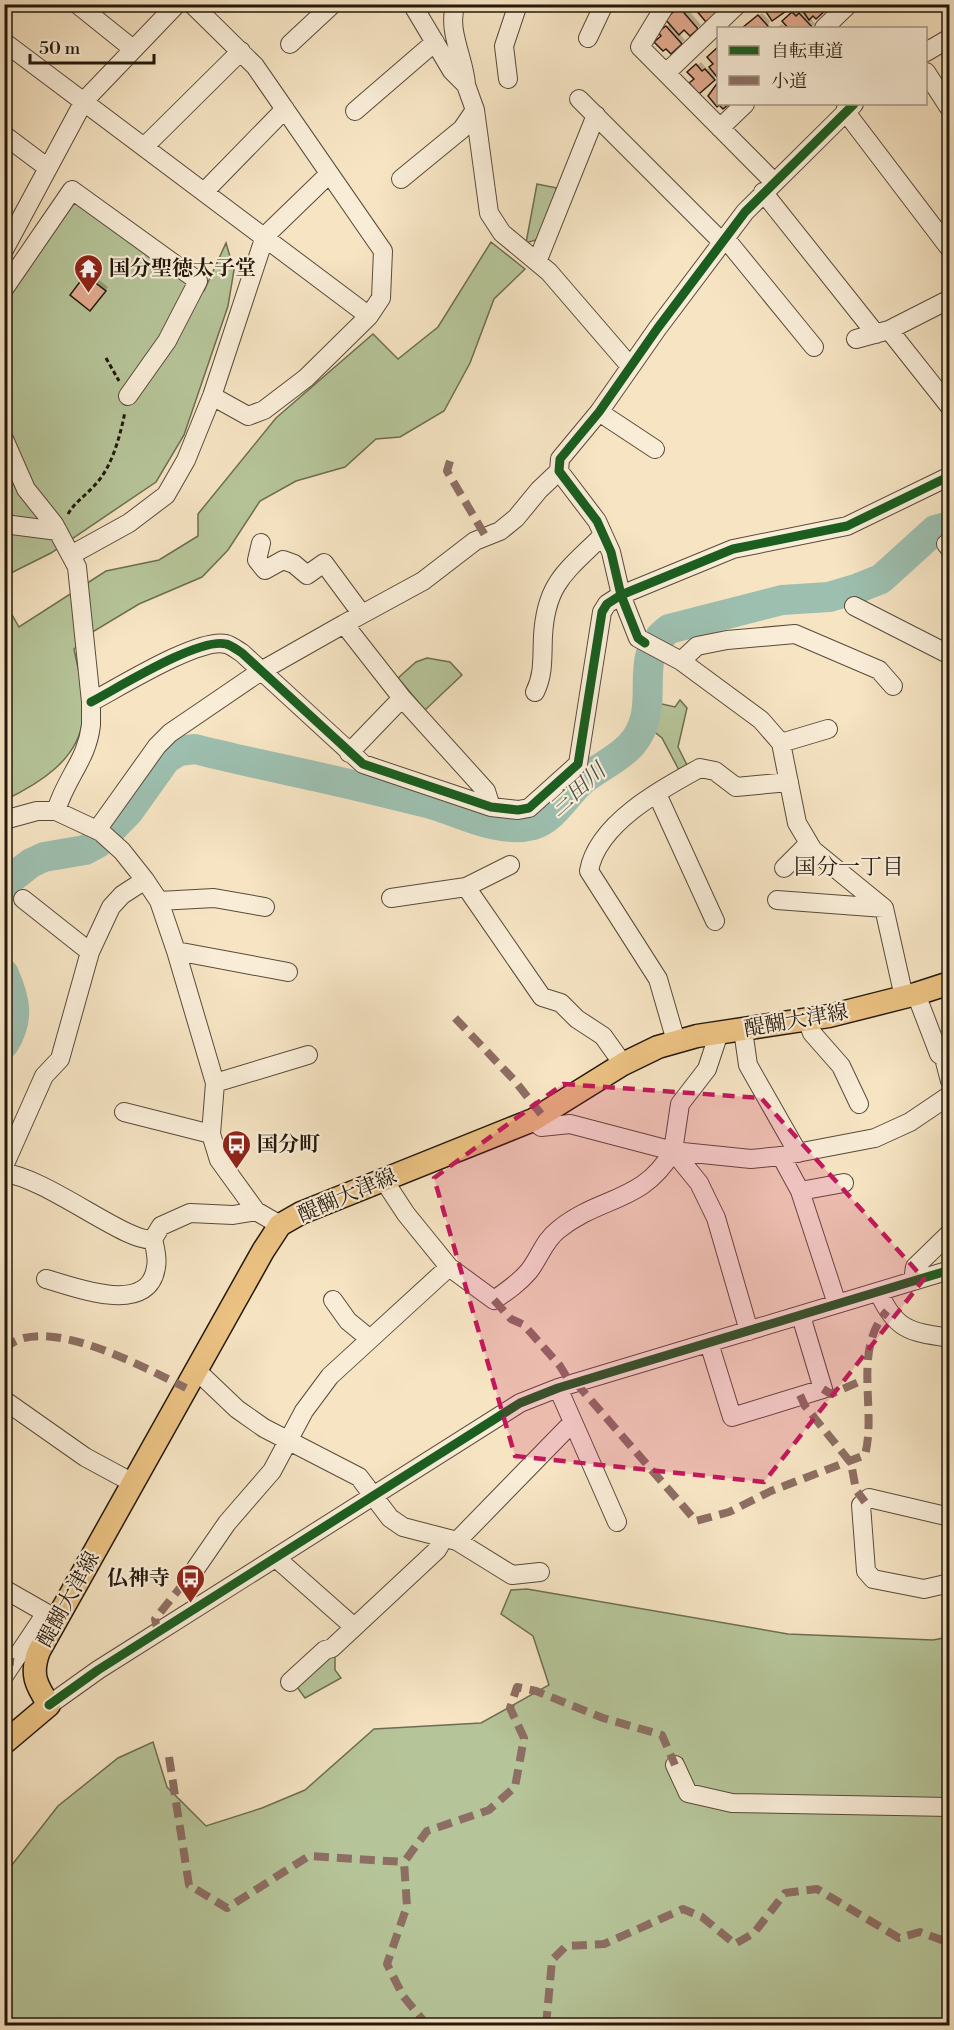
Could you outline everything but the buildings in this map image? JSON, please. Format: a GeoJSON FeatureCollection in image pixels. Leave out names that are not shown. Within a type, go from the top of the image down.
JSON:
{"type":"FeatureCollection","features":[{"type":"Feature","properties":{"kind":"main road","name":"醍醐大津線"},"geometry":{"type":"LineString","coordinates":[[49,1705],[37,1688],[33,1667],[51,1616],[132,1484],[280,1225],[301,1213],[533,1120],[642,1053],[676,1041],[807,1020],[910,996],[950,983]]}},
{"type":"Feature","properties":{"kind":"main road"},"geometry":{"type":"LineString","coordinates":[[4,1743],[49,1705]]}},
{"type":"Feature","properties":{"kind":"street"},"geometry":{"type":"LineString","coordinates":[[77,4],[134,49]]}},
{"type":"Feature","properties":{"kind":"street"},"geometry":{"type":"LineString","coordinates":[[4,250],[84,100],[177,4]]}},
{"type":"Feature","properties":{"kind":"street"},"geometry":{"type":"LineString","coordinates":[[192,4],[255,66],[383,251],[381,298],[369,315],[306,378],[264,410],[248,416],[212,396]]}},
{"type":"Feature","properties":{"kind":"street"},"geometry":{"type":"LineString","coordinates":[[290,44],[333,4]]}},
{"type":"Feature","properties":{"kind":"street"},"geometry":{"type":"LineString","coordinates":[[411,4],[453,71],[466,85]]}},
{"type":"Feature","properties":{"kind":"street"},"geometry":{"type":"LineString","coordinates":[[456,4],[455,33],[465,71],[466,85],[475,110],[489,213],[502,233],[549,272],[630,366]]}},
{"type":"Feature","properties":{"kind":"street"},"geometry":{"type":"LineString","coordinates":[[508,79],[504,46],[518,4]]}},
{"type":"Feature","properties":{"kind":"street"},"geometry":{"type":"LineString","coordinates":[[588,38],[604,4]]}},
{"type":"Feature","properties":{"kind":"street"},"geometry":{"type":"LineString","coordinates":[[666,4],[640,47],[720,128],[882,332],[950,407]]}},
{"type":"Feature","properties":{"kind":"street"},"geometry":{"type":"LineString","coordinates":[[666,73],[738,4]]}},
{"type":"Feature","properties":{"kind":"street"},"geometry":{"type":"LineString","coordinates":[[825,27],[849,4]]}},
{"type":"Feature","properties":{"kind":"street"},"geometry":{"type":"LineString","coordinates":[[927,51],[950,38]]}},
{"type":"Feature","properties":{"kind":"street"},"geometry":{"type":"LineString","coordinates":[[4,42],[369,315]]}},
{"type":"Feature","properties":{"kind":"street"},"geometry":{"type":"LineString","coordinates":[[355,111],[435,42]]}},
{"type":"Feature","properties":{"kind":"street"},"geometry":{"type":"LineString","coordinates":[[145,146],[241,51]]}},
{"type":"Feature","properties":{"kind":"street"},"geometry":{"type":"LineString","coordinates":[[927,74],[950,109]]}},
{"type":"Feature","properties":{"kind":"street"},"geometry":{"type":"LineString","coordinates":[[579,99],[724,240],[814,347]]}},
{"type":"Feature","properties":{"kind":"street"},"geometry":{"type":"LineString","coordinates":[[720,128],[744,105]]}},
{"type":"Feature","properties":{"kind":"street"},"geometry":{"type":"LineString","coordinates":[[950,249],[849,107],[768,186],[724,240],[630,366],[599,412],[560,459],[560,471],[597,522],[611,552],[621,595],[638,638],[681,661],[761,720],[781,743],[797,823],[813,850],[854,881],[884,908],[910,996],[939,1054],[944,1058],[950,1081]]}},
{"type":"Feature","properties":{"kind":"street"},"geometry":{"type":"LineString","coordinates":[[206,191],[285,108]]}},
{"type":"Feature","properties":{"kind":"street"},"geometry":{"type":"LineString","coordinates":[[401,179],[462,129],[475,110]]}},
{"type":"Feature","properties":{"kind":"street"},"geometry":{"type":"LineString","coordinates":[[537,262],[596,116]]}},
{"type":"Feature","properties":{"kind":"street"},"geometry":{"type":"LineString","coordinates":[[4,135],[48,168]]}},
{"type":"Feature","properties":{"kind":"street"},"geometry":{"type":"LineString","coordinates":[[71,555],[129,523],[166,495],[186,460],[212,396],[265,236],[329,174]]}},
{"type":"Feature","properties":{"kind":"street"},"geometry":{"type":"LineString","coordinates":[[4,289],[72,190],[198,281],[167,341],[128,396]]}},
{"type":"Feature","properties":{"kind":"street"},"geometry":{"type":"LineString","coordinates":[[856,339],[882,332],[950,299]]}},
{"type":"Feature","properties":{"kind":"street"},"geometry":{"type":"LineString","coordinates":[[599,412],[655,449]]}},
{"type":"Feature","properties":{"kind":"street"},"geometry":{"type":"LineString","coordinates":[[4,440],[26,489],[58,531],[71,555],[80,586],[91,702],[88,747],[62,793],[56,811]]}},
{"type":"Feature","properties":{"kind":"street"},"geometry":{"type":"LineString","coordinates":[[104,834],[157,746],[170,733],[261,671],[361,613],[423,581],[475,541],[500,531],[516,518],[539,490],[560,471]]}},
{"type":"Feature","properties":{"kind":"street"},"geometry":{"type":"LineString","coordinates":[[91,702],[188,650],[207,644],[225,644],[242,653],[349,753],[378,771],[491,807],[518,810],[529,808],[578,764],[602,612],[607,604],[621,595],[733,549],[846,526],[950,476]]}},
{"type":"Feature","properties":{"kind":"street"},"geometry":{"type":"LineString","coordinates":[[4,524],[58,531]]}},
{"type":"Feature","properties":{"kind":"street"},"geometry":{"type":"LineString","coordinates":[[535,692],[541,679],[547,599],[556,580],[603,535]]}},
{"type":"Feature","properties":{"kind":"street"},"geometry":{"type":"LineString","coordinates":[[261,543],[257,560],[265,570],[283,560],[294,564],[307,575],[324,562],[361,613]]}},
{"type":"Feature","properties":{"kind":"street"},"geometry":{"type":"LineString","coordinates":[[854,606],[950,655]]}},
{"type":"Feature","properties":{"kind":"street"},"geometry":{"type":"LineString","coordinates":[[344,624],[402,698],[486,791],[491,807]]}},
{"type":"Feature","properties":{"kind":"street"},"geometry":{"type":"LineString","coordinates":[[681,661],[697,646],[727,640],[795,634],[879,670],[893,686]]}},
{"type":"Feature","properties":{"kind":"street"},"geometry":{"type":"LineString","coordinates":[[349,753],[402,698]]}},
{"type":"Feature","properties":{"kind":"street"},"geometry":{"type":"LineString","coordinates":[[781,743],[828,729]]}},
{"type":"Feature","properties":{"kind":"street"},"geometry":{"type":"LineString","coordinates":[[676,1041],[658,979],[589,871],[591,859],[619,820],[700,768],[715,771],[735,787],[788,774]]}},
{"type":"Feature","properties":{"kind":"street"},"geometry":{"type":"LineString","coordinates":[[657,794],[715,921]]}},
{"type":"Feature","properties":{"kind":"street"},"geometry":{"type":"LineString","coordinates":[[4,820],[37,811],[56,811],[104,834],[145,879],[159,901],[215,1083],[211,1134],[219,1160],[256,1211],[280,1225]]}},
{"type":"Feature","properties":{"kind":"street"},"geometry":{"type":"LineString","coordinates":[[784,868],[809,843]]}},
{"type":"Feature","properties":{"kind":"street"},"geometry":{"type":"LineString","coordinates":[[391,898],[466,887],[510,865]]}},
{"type":"Feature","properties":{"kind":"street"},"geometry":{"type":"LineString","coordinates":[[4,1166],[44,1076],[60,1059],[90,952],[111,907],[122,895],[145,879]]}},
{"type":"Feature","properties":{"kind":"street"},"geometry":{"type":"LineString","coordinates":[[466,887],[542,997],[561,1003],[577,1019],[603,1036],[623,1064]]}},
{"type":"Feature","properties":{"kind":"street"},"geometry":{"type":"LineString","coordinates":[[159,901],[214,898],[265,907]]}},
{"type":"Feature","properties":{"kind":"street"},"geometry":{"type":"LineString","coordinates":[[23,899],[90,952]]}},
{"type":"Feature","properties":{"kind":"street"},"geometry":{"type":"LineString","coordinates":[[777,900],[884,908]]}},
{"type":"Feature","properties":{"kind":"street"},"geometry":{"type":"LineString","coordinates":[[176,951],[288,972]]}},
{"type":"Feature","properties":{"kind":"street"},"geometry":{"type":"LineString","coordinates":[[807,1020],[812,1033],[841,1065],[859,1104]]}},
{"type":"Feature","properties":{"kind":"street"},"geometry":{"type":"LineString","coordinates":[[743,1030],[748,1065],[790,1154],[837,1304]]}},
{"type":"Feature","properties":{"kind":"street"},"geometry":{"type":"LineString","coordinates":[[383,1179],[406,1214],[449,1267],[494,1300],[516,1284],[530,1269],[556,1231],[578,1215],[637,1190],[652,1179],[673,1151],[680,1104],[707,1069],[719,1033]]}},
{"type":"Feature","properties":{"kind":"street"},"geometry":{"type":"LineString","coordinates":[[215,1083],[308,1055]]}},
{"type":"Feature","properties":{"kind":"street"},"geometry":{"type":"LineString","coordinates":[[533,1120],[540,1127],[570,1124],[673,1151],[751,1159],[874,1138],[910,1122],[950,1095]]}},
{"type":"Feature","properties":{"kind":"street"},"geometry":{"type":"LineString","coordinates":[[124,1112],[211,1134]]}},
{"type":"Feature","properties":{"kind":"street"},"geometry":{"type":"LineString","coordinates":[[673,1151],[699,1183],[716,1218],[749,1331]]}},
{"type":"Feature","properties":{"kind":"street"},"geometry":{"type":"LineString","coordinates":[[4,1173],[36,1181],[103,1218],[125,1233],[140,1239],[153,1239]]}},
{"type":"Feature","properties":{"kind":"street"},"geometry":{"type":"LineString","coordinates":[[800,1191],[844,1183]]}},
{"type":"Feature","properties":{"kind":"street"},"geometry":{"type":"LineString","coordinates":[[46,1279],[111,1296],[126,1296],[149,1283],[155,1273],[157,1264],[153,1239],[161,1226],[190,1213],[233,1215],[256,1211]]}},
{"type":"Feature","properties":{"kind":"street"},"geometry":{"type":"LineString","coordinates":[[913,1281],[915,1267],[950,1233]]}},
{"type":"Feature","properties":{"kind":"street"},"geometry":{"type":"LineString","coordinates":[[196,1569],[227,1523],[272,1471],[304,1411],[330,1376],[449,1267]]}},
{"type":"Feature","properties":{"kind":"street"},"geometry":{"type":"LineString","coordinates":[[49,1705],[98,1670],[520,1403],[558,1388],[950,1270]]}},
{"type":"Feature","properties":{"kind":"street"},"geometry":{"type":"LineString","coordinates":[[879,1293],[896,1322],[914,1333],[950,1338]]}},
{"type":"Feature","properties":{"kind":"street"},"geometry":{"type":"LineString","coordinates":[[333,1300],[348,1321],[370,1339]]}},
{"type":"Feature","properties":{"kind":"street"},"geometry":{"type":"LineString","coordinates":[[709,1343],[732,1417],[823,1389],[801,1316]]}},
{"type":"Feature","properties":{"kind":"street"},"geometry":{"type":"LineString","coordinates":[[196,1370],[237,1409],[264,1428],[359,1477],[390,1518],[403,1527],[451,1540],[512,1575],[540,1572]]}},
{"type":"Feature","properties":{"kind":"street"},"geometry":{"type":"LineString","coordinates":[[558,1388],[617,1522]]}},
{"type":"Feature","properties":{"kind":"street"},"geometry":{"type":"LineString","coordinates":[[4,1400],[85,1457],[132,1484]]}},
{"type":"Feature","properties":{"kind":"street"},"geometry":{"type":"LineString","coordinates":[[290,1682],[451,1540],[573,1422]]}},
{"type":"Feature","properties":{"kind":"street"},"geometry":{"type":"LineString","coordinates":[[950,1517],[869,1498],[861,1505],[867,1571],[873,1580],[924,1590],[950,1583]]}},
{"type":"Feature","properties":{"kind":"street"},"geometry":{"type":"LineString","coordinates":[[276,1558],[354,1627]]}},
{"type":"Feature","properties":{"kind":"street"},"geometry":{"type":"LineString","coordinates":[[4,1589],[51,1616],[4,1676]]}},
{"type":"Feature","properties":{"kind":"street"},"geometry":{"type":"LineString","coordinates":[[675,1765],[688,1793],[732,1803],[950,1807]]}},
{"type":"Feature","properties":{"kind":"path"},"geometry":{"type":"LineString","coordinates":[[58,531],[73,506],[96,484],[111,459],[122,430],[128,396],[106,358]]}},
{"type":"Feature","properties":{"kind":"highlighted area"},"geometry":{"type":"Polygon","coordinates":[[[563,1084],[761,1098],[924,1279],[764,1482],[515,1456],[434,1178],[563,1084]]]}},
{"type":"Feature","properties":{"kind":"green space"},"geometry":{"type":"Polygon","coordinates":[[[537,184],[557,188],[539,239],[526,243],[537,184]]]}},
{"type":"Feature","properties":{"kind":"green space"},"geometry":{"type":"Polygon","coordinates":[[[74,202],[204,291],[226,243],[234,270],[228,306],[184,435],[156,482],[51,553],[5,576],[5,300],[74,202]]]}},
{"type":"Feature","properties":{"kind":"green space"},"geometry":{"type":"Polygon","coordinates":[[[491,242],[525,269],[494,299],[470,363],[444,411],[400,437],[376,439],[345,467],[296,481],[260,501],[228,550],[202,577],[139,604],[94,631],[74,649],[84,710],[80,733],[74,746],[55,769],[31,786],[5,800],[4,601],[19,627],[106,571],[159,560],[198,536],[198,514],[276,418],[373,334],[398,359],[438,327],[491,242]]]}},
{"type":"Feature","properties":{"kind":"green space"},"geometry":{"type":"Polygon","coordinates":[[[427,658],[450,662],[462,675],[425,710],[398,678],[416,662],[427,658]]]}},
{"type":"Feature","properties":{"kind":"green space"},"geometry":{"type":"Polygon","coordinates":[[[680,700],[687,708],[678,747],[688,767],[680,772],[662,738],[647,726],[658,703],[675,707],[680,700]]]}},
{"type":"Feature","properties":{"kind":"green space"},"geometry":{"type":"Polygon","coordinates":[[[527,1589],[788,1634],[933,1640],[949,1637],[949,2025],[5,2025],[4,1875],[58,1806],[118,1758],[153,1742],[167,1787],[206,1826],[262,1808],[305,1790],[374,1729],[481,1723],[549,1685],[533,1636],[501,1614],[511,1590],[527,1589]]]}},
{"type":"Feature","properties":{"kind":"green space"},"geometry":{"type":"Polygon","coordinates":[[[329,1654],[335,1657],[335,1670],[341,1678],[305,1698],[294,1683],[329,1654]]]}},
{"type":"Feature","properties":{"kind":"waterway","name":"三田川"},"geometry":{"type":"LineString","coordinates":[[935,530],[950,523]]}},
{"type":"Feature","properties":{"kind":"waterway","name":"三田川"},"geometry":{"type":"LineString","coordinates":[[4,884],[31,863],[44,857],[85,850],[98,843],[129,811],[166,759],[179,751],[195,749],[431,804],[494,825],[520,827],[541,822],[583,780],[631,745],[641,730],[648,699],[648,668],[651,654],[657,641],[669,629],[782,600],[829,597],[856,589],[881,579],[935,530],[950,526]]}},
{"type":"Feature","properties":{"kind":"waterway","name":"三田川"},"geometry":{"type":"LineString","coordinates":[[4,974],[14,1009],[12,1026],[4,1044]]}},
{"type":"Feature","properties":{"kind":"marked path"},"geometry":{"type":"LineString","coordinates":[[450,461],[447,471],[486,537]]}},
{"type":"Feature","properties":{"kind":"marked path"},"geometry":{"type":"LineString","coordinates":[[455,1018],[515,1081],[541,1114]]}},
{"type":"Feature","properties":{"kind":"marked path"},"geometry":{"type":"LineString","coordinates":[[494,1300],[511,1319],[524,1325],[560,1366],[571,1384]]}},
{"type":"Feature","properties":{"kind":"marked path"},"geometry":{"type":"LineString","coordinates":[[576,1383],[696,1521],[729,1512],[771,1491],[865,1455],[869,1419],[867,1380],[870,1343],[876,1326],[887,1311]]}},
{"type":"Feature","properties":{"kind":"marked path"},"geometry":{"type":"LineString","coordinates":[[4,1350],[20,1339],[42,1336],[67,1339],[121,1357],[186,1388]]}},
{"type":"Feature","properties":{"kind":"marked path"},"geometry":{"type":"LineString","coordinates":[[823,1389],[831,1394],[868,1378]]}},
{"type":"Feature","properties":{"kind":"marked path"},"geometry":{"type":"LineString","coordinates":[[800,1395],[805,1406],[851,1463],[856,1490],[865,1502]]}},
{"type":"Feature","properties":{"kind":"marked path"},"geometry":{"type":"LineString","coordinates":[[158,1633],[155,1619],[196,1568]]}},
{"type":"Feature","properties":{"kind":"marked path"},"geometry":{"type":"LineString","coordinates":[[4,1661],[14,1662]]}},
{"type":"Feature","properties":{"kind":"marked path"},"geometry":{"type":"LineString","coordinates":[[428,2026],[403,1996],[387,1964],[407,1906],[404,1862],[427,1831],[489,1810],[515,1787],[524,1738],[510,1708],[517,1687],[536,1691],[603,1718],[662,1735],[675,1765]]}},
{"type":"Feature","properties":{"kind":"marked path"},"geometry":{"type":"LineString","coordinates":[[169,1757],[189,1885],[227,1908],[309,1856],[404,1862]]}},
{"type":"Feature","properties":{"kind":"marked path"},"geometry":{"type":"LineString","coordinates":[[546,2026],[552,1960],[566,1946],[604,1944],[683,1909],[702,1917],[735,1944],[754,1933],[785,1893],[817,1889],[899,1938],[920,1932],[950,1943]]}},
{"type":"Feature","properties":{"kind":"cycle path"},"geometry":{"type":"LineString","coordinates":[[645,643],[638,638],[621,595],[611,552],[597,521],[559,471],[560,459],[599,412],[657,329],[745,212],[853,105]]}},
{"type":"Feature","properties":{"kind":"cycle path"},"geometry":{"type":"LineString","coordinates":[[91,702],[138,676],[197,648],[226,644],[242,653],[363,764],[491,807],[518,810],[529,808],[578,764],[602,612],[607,604],[621,595],[733,549],[847,526],[950,476]]}},
{"type":"Feature","properties":{"kind":"cycle path"},"geometry":{"type":"LineString","coordinates":[[49,1705],[98,1670],[520,1403],[558,1388],[950,1270]]}},
{"type":"Feature","properties":{"kind":"place","name":"国分聖徳太子堂"},"geometry":{"type":"Point","coordinates":[88,294]}},
{"type":"Feature","properties":{"kind":"place","name":"国分町"},"geometry":{"type":"Point","coordinates":[236,1170]}},
{"type":"Feature","properties":{"kind":"place","name":"仏神寺"},"geometry":{"type":"Point","coordinates":[191,1604]}},
{"type":"Feature","properties":{"kind":"district","name":"国分一丁目"},"geometry":{"type":"Point","coordinates":[849,866]}}]}
